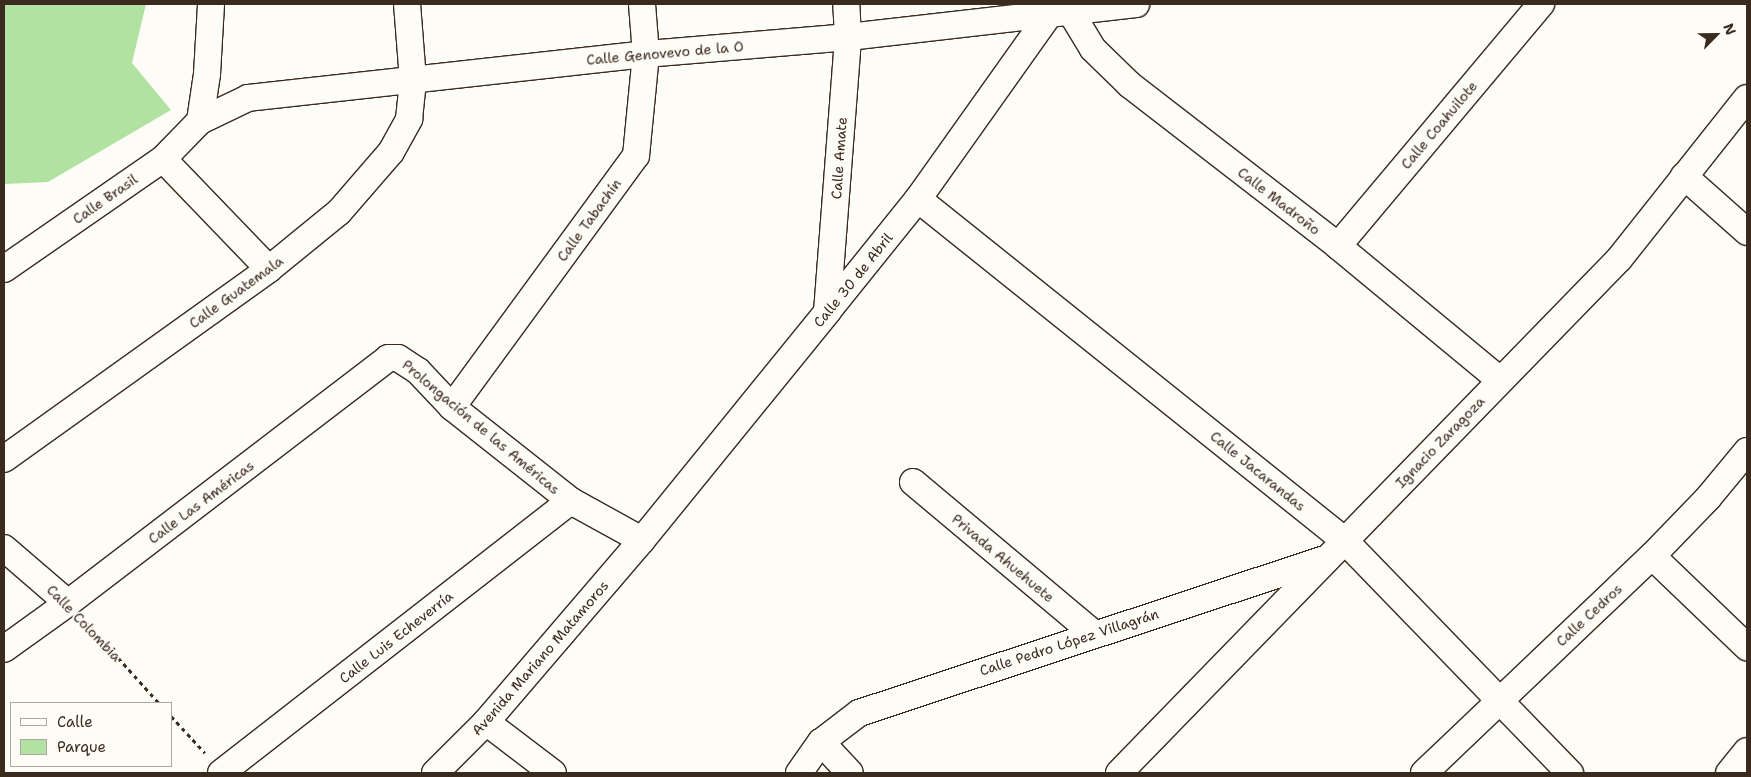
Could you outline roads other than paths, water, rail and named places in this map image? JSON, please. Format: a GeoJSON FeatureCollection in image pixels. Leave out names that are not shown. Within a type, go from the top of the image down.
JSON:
{"type":"FeatureCollection","features":[{"type":"Feature","properties":{"kind":"street"},"geometry":{"type":"LineString","coordinates":[[200,122],[207,74],[211,4]]}},
{"type":"Feature","properties":{"kind":"street","name":"Calle Guatemala"},"geometry":{"type":"LineString","coordinates":[[4,459],[269,269],[339,212],[391,152],[409,119],[413,80],[407,4]]}},
{"type":"Feature","properties":{"kind":"street","name":"Calle Tabachín"},"geometry":{"type":"LineString","coordinates":[[452,407],[636,156],[646,54],[642,4]]}},
{"type":"Feature","properties":{"kind":"street","name":"Calle Amate"},"geometry":{"type":"LineString","coordinates":[[827,312],[848,37],[846,4]]}},
{"type":"Feature","properties":{"kind":"street","name":"Calle Genovevo de la O"},"geometry":{"type":"LineString","coordinates":[[200,122],[248,98],[646,54],[848,37],[1064,9],[1136,4]]}},
{"type":"Feature","properties":{"kind":"street","name":"Calle Coahuilote"},"geometry":{"type":"LineString","coordinates":[[1338,246],[1540,4]]}},
{"type":"Feature","properties":{"kind":"street","name":"Calle 30 de Abril"},"geometry":{"type":"LineString","coordinates":[[642,540],[918,199],[1064,9]]}},
{"type":"Feature","properties":{"kind":"street","name":"Calle Madroño"},"geometry":{"type":"LineString","coordinates":[[1064,9],[1093,49],[1130,85],[1338,246],[1500,380]]}},
{"type":"Feature","properties":{"kind":"street","name":"Ignacio Zaragoza"},"geometry":{"type":"LineString","coordinates":[[1119,773],[1325,559],[1620,258],[1747,98]]}},
{"type":"Feature","properties":{"kind":"street","name":"Calle Brasil"},"geometry":{"type":"LineString","coordinates":[[4,268],[163,159],[200,122]]}},
{"type":"Feature","properties":{"kind":"street"},"geometry":{"type":"LineString","coordinates":[[163,159],[269,269]]}},
{"type":"Feature","properties":{"kind":"street"},"geometry":{"type":"LineString","coordinates":[[1684,176],[1747,232]]}},
{"type":"Feature","properties":{"kind":"street","name":"Calle Jacarandas"},"geometry":{"type":"LineString","coordinates":[[918,199],[1344,540],[1498,701],[1570,773]]}},
{"type":"Feature","properties":{"kind":"street","name":"Calle Las Américas"},"geometry":{"type":"LineString","coordinates":[[4,649],[68,603],[388,358],[398,358]]}},
{"type":"Feature","properties":{"kind":"street","name":"Prolongación de las Américas"},"geometry":{"type":"LineString","coordinates":[[398,358],[418,371],[452,407],[571,501],[642,540]]}},
{"type":"Feature","properties":{"kind":"street","name":"Calle Cedros"},"geometry":{"type":"LineString","coordinates":[[1424,773],[1652,556],[1708,498],[1747,451]]}},
{"type":"Feature","properties":{"kind":"street","name":"Privada Ahuehuete"},"geometry":{"type":"LineString","coordinates":[[914,482],[1093,633]]}},
{"type":"Feature","properties":{"kind":"street","name":"Calle Luis Echeverría"},"geometry":{"type":"LineString","coordinates":[[221,773],[571,501]]}},
{"type":"Feature","properties":{"kind":"street","name":"Avenida Mariano Matamoros"},"geometry":{"type":"LineString","coordinates":[[435,773],[486,722],[642,540]]}},
{"type":"Feature","properties":{"kind":"street","name":"Calle Colombia"},"geometry":{"type":"LineString","coordinates":[[4,548],[68,603]]}},
{"type":"Feature","properties":{"kind":"street"},"geometry":{"type":"LineString","coordinates":[[1652,556],[1747,647]]}},
{"type":"Feature","properties":{"kind":"street","name":"Calle Pedro López Villagrán"},"geometry":{"type":"LineString","coordinates":[[798,773],[821,742],[859,713],[1093,633],[1325,559]]}},
{"type":"Feature","properties":{"kind":"street"},"geometry":{"type":"LineString","coordinates":[[486,722],[552,773]]}},
{"type":"Feature","properties":{"kind":"street"},"geometry":{"type":"LineString","coordinates":[[821,742],[850,773]]}},
{"type":"Feature","properties":{"kind":"street"},"geometry":{"type":"LineString","coordinates":[[1729,773],[1747,751]]}}]}
